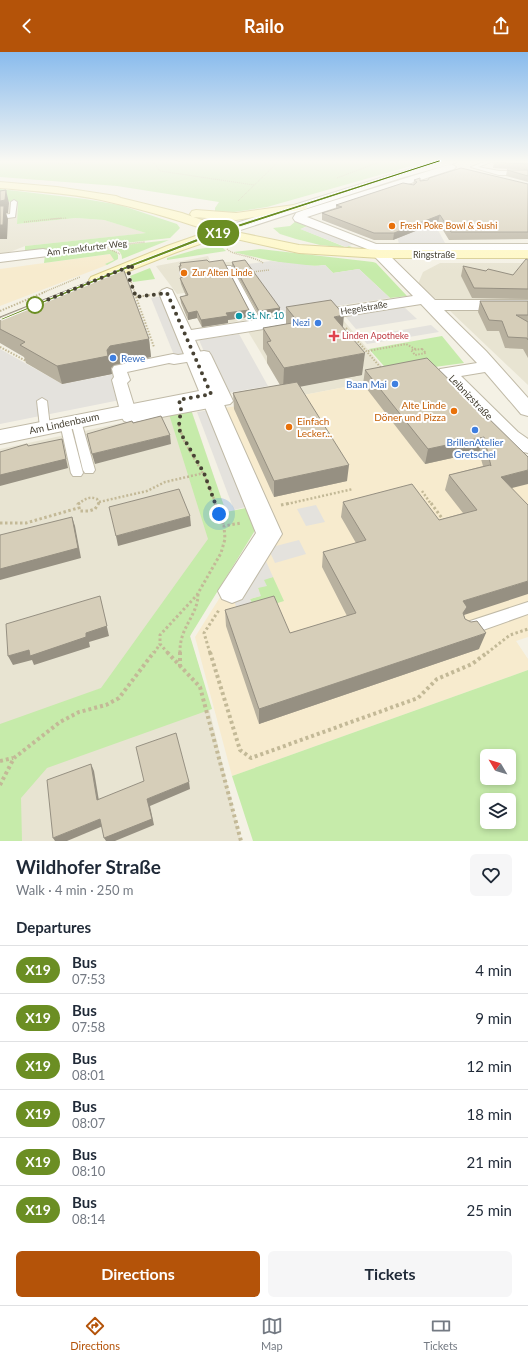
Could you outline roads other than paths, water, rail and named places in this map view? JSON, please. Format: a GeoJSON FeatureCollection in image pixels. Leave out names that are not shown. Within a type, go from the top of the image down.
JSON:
{"type":"FeatureCollection","features":[{"type":"Feature","properties":{"kind":"main road"},"geometry":{"type":"LineString","coordinates":[[106,198],[182,214],[235,216],[250,215],[284,208],[302,210]]}},
{"type":"Feature","properties":{"kind":"main road"},"geometry":{"type":"LineString","coordinates":[[172,249],[188,237],[192,229],[182,214]]}},
{"type":"Feature","properties":{"kind":"main road","name":"Ringstraße"},"geometry":{"type":"LineString","coordinates":[[182,214],[236,226],[290,242],[341,252]]}},
{"type":"Feature","properties":{"kind":"main road","name":"Ringstraße"},"geometry":{"type":"LineString","coordinates":[[182,214],[221,232],[299,249],[380,254],[528,254]]}},
{"type":"Feature","properties":{"kind":"main road"},"geometry":{"type":"LineString","coordinates":[[279,214],[268,221],[266,225],[290,242]]}},
{"type":"Feature","properties":{"kind":"main road"},"geometry":{"type":"LineString","coordinates":[[85,284],[172,249],[221,232]]}},
{"type":"Feature","properties":{"kind":"main road"},"geometry":{"type":"LineString","coordinates":[[138,263],[178,250],[215,243],[238,241],[272,244]]}},
{"type":"Feature","properties":{"kind":"street"},"geometry":{"type":"LineString","coordinates":[[336,198],[302,210],[299,218],[303,221],[374,248],[528,248]]}},
{"type":"Feature","properties":{"kind":"street"},"geometry":{"type":"LineString","coordinates":[[221,232],[236,226],[279,214],[327,206],[353,198]]}},
{"type":"Feature","properties":{"kind":"street","name":"Am Frankfurter Weg"},"geometry":{"type":"LineString","coordinates":[[0,258],[43,253]]}},
{"type":"Feature","properties":{"kind":"street"},"geometry":{"type":"LineString","coordinates":[[380,254],[525,403]]}},
{"type":"Feature","properties":{"kind":"street"},"geometry":{"type":"LineString","coordinates":[[407,282],[407,269],[419,259],[446,255]]}},
{"type":"Feature","properties":{"kind":"street"},"geometry":{"type":"LineString","coordinates":[[167,293],[213,398],[269,534],[232,591]]}},
{"type":"Feature","properties":{"kind":"street","name":"Hegelstraße"},"geometry":{"type":"LineString","coordinates":[[186,336],[333,313],[427,302],[528,305]]}},
{"type":"Feature","properties":{"kind":"street"},"geometry":{"type":"LineString","coordinates":[[195,356],[158,361],[119,369],[123,380],[119,380],[130,418],[181,409],[213,398]]}},
{"type":"Feature","properties":{"kind":"street","name":"Leibnizstraße"},"geometry":{"type":"LineString","coordinates":[[490,366],[447,373],[510,437],[522,445],[528,446]]}},
{"type":"Feature","properties":{"kind":"street","name":"Am Lindenbaum"},"geometry":{"type":"LineString","coordinates":[[0,437],[128,410],[213,398]]}},
{"type":"Feature","properties":{"kind":"lane"},"geometry":{"type":"LineString","coordinates":[[0,217],[13,216],[14,202]]}},
{"type":"Feature","properties":{"kind":"lane"},"geometry":{"type":"LineString","coordinates":[[230,271],[260,325]]}},
{"type":"Feature","properties":{"kind":"lane"},"geometry":{"type":"LineString","coordinates":[[42,402],[45,427]]}},
{"type":"Feature","properties":{"kind":"lane"},"geometry":{"type":"LineString","coordinates":[[71,422],[89,470]]}},
{"type":"Feature","properties":{"kind":"lane"},"geometry":{"type":"LineString","coordinates":[[71,422],[77,473]]}},
{"type":"Feature","properties":{"kind":"lane"},"geometry":{"type":"LineString","coordinates":[[466,629],[528,608]]}},
{"type":"Feature","properties":{"kind":"place","name":"Fresh Poke Bowl & Sushi"},"geometry":{"type":"Point","coordinates":[392,226]}},
{"type":"Feature","properties":{"kind":"place","name":"Zur Alten Linde"},"geometry":{"type":"Point","coordinates":[184,273]}},
{"type":"Feature","properties":{"kind":"place","name":"St. Nr. 10"},"geometry":{"type":"Point","coordinates":[239,316]}},
{"type":"Feature","properties":{"kind":"place","name":"Nezi"},"geometry":{"type":"Point","coordinates":[318,323]}},
{"type":"Feature","properties":{"kind":"place","name":"Linden Apotheke"},"geometry":{"type":"Point","coordinates":[334,336]}},
{"type":"Feature","properties":{"kind":"place","name":"Rewe"},"geometry":{"type":"Point","coordinates":[113,358]}},
{"type":"Feature","properties":{"kind":"place","name":"Baan Mai"},"geometry":{"type":"Point","coordinates":[395,384]}},
{"type":"Feature","properties":{"kind":"place","name":"Alte Linde Döner und Pizza"},"geometry":{"type":"Point","coordinates":[454,411]}},
{"type":"Feature","properties":{"kind":"place","name":"Einfach Lecker..."},"geometry":{"type":"Point","coordinates":[289,427]}},
{"type":"Feature","properties":{"kind":"place","name":"BrillenAtelier Gretschel"},"geometry":{"type":"Point","coordinates":[475,430]}}]}
